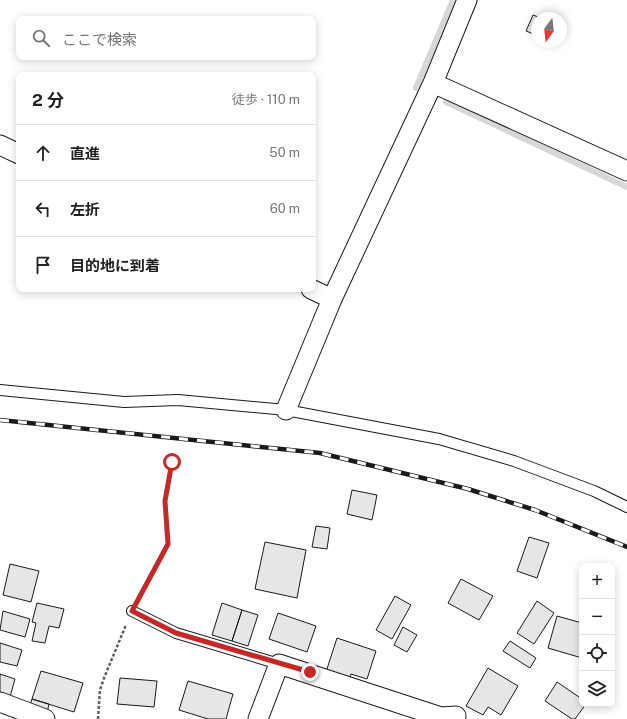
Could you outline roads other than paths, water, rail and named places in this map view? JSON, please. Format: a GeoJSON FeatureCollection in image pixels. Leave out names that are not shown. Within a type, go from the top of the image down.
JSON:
{"type":"FeatureCollection","features":[{"type":"Feature","properties":{"kind":"street"},"geometry":{"type":"LineString","coordinates":[[286,410],[332,299],[433,83],[468,0]]}},
{"type":"Feature","properties":{"kind":"street"},"geometry":{"type":"LineString","coordinates":[[433,83],[627,171]]}},
{"type":"Feature","properties":{"kind":"street"},"geometry":{"type":"LineString","coordinates":[[0,145],[16,153]]}},
{"type":"Feature","properties":{"kind":"street"},"geometry":{"type":"LineString","coordinates":[[316,291],[332,299]]}},
{"type":"Feature","properties":{"kind":"street"},"geometry":{"type":"LineString","coordinates":[[258,719],[279,664],[440,717],[456,716]]}},
{"type":"Feature","properties":{"kind":"street"},"geometry":{"type":"LineString","coordinates":[[0,702],[45,719]]}},
{"type":"Feature","properties":{"kind":"lane"},"geometry":{"type":"LineString","coordinates":[[0,390],[124,402],[178,400],[286,410],[439,440],[514,461],[594,491],[627,507]]}},
{"type":"Feature","properties":{"kind":"lane"},"geometry":{"type":"LineString","coordinates":[[132,611],[176,633],[279,664]]}},
{"type":"Feature","properties":{"kind":"waterway"},"geometry":{"type":"LineString","coordinates":[[416,88],[453,0]]}},
{"type":"Feature","properties":{"kind":"waterway"},"geometry":{"type":"LineString","coordinates":[[446,102],[627,187]]}},
{"type":"Feature","properties":{"kind":"railway"},"geometry":{"type":"LineString","coordinates":[[0,420],[320,453],[468,489],[535,510],[627,547]]}}]}
